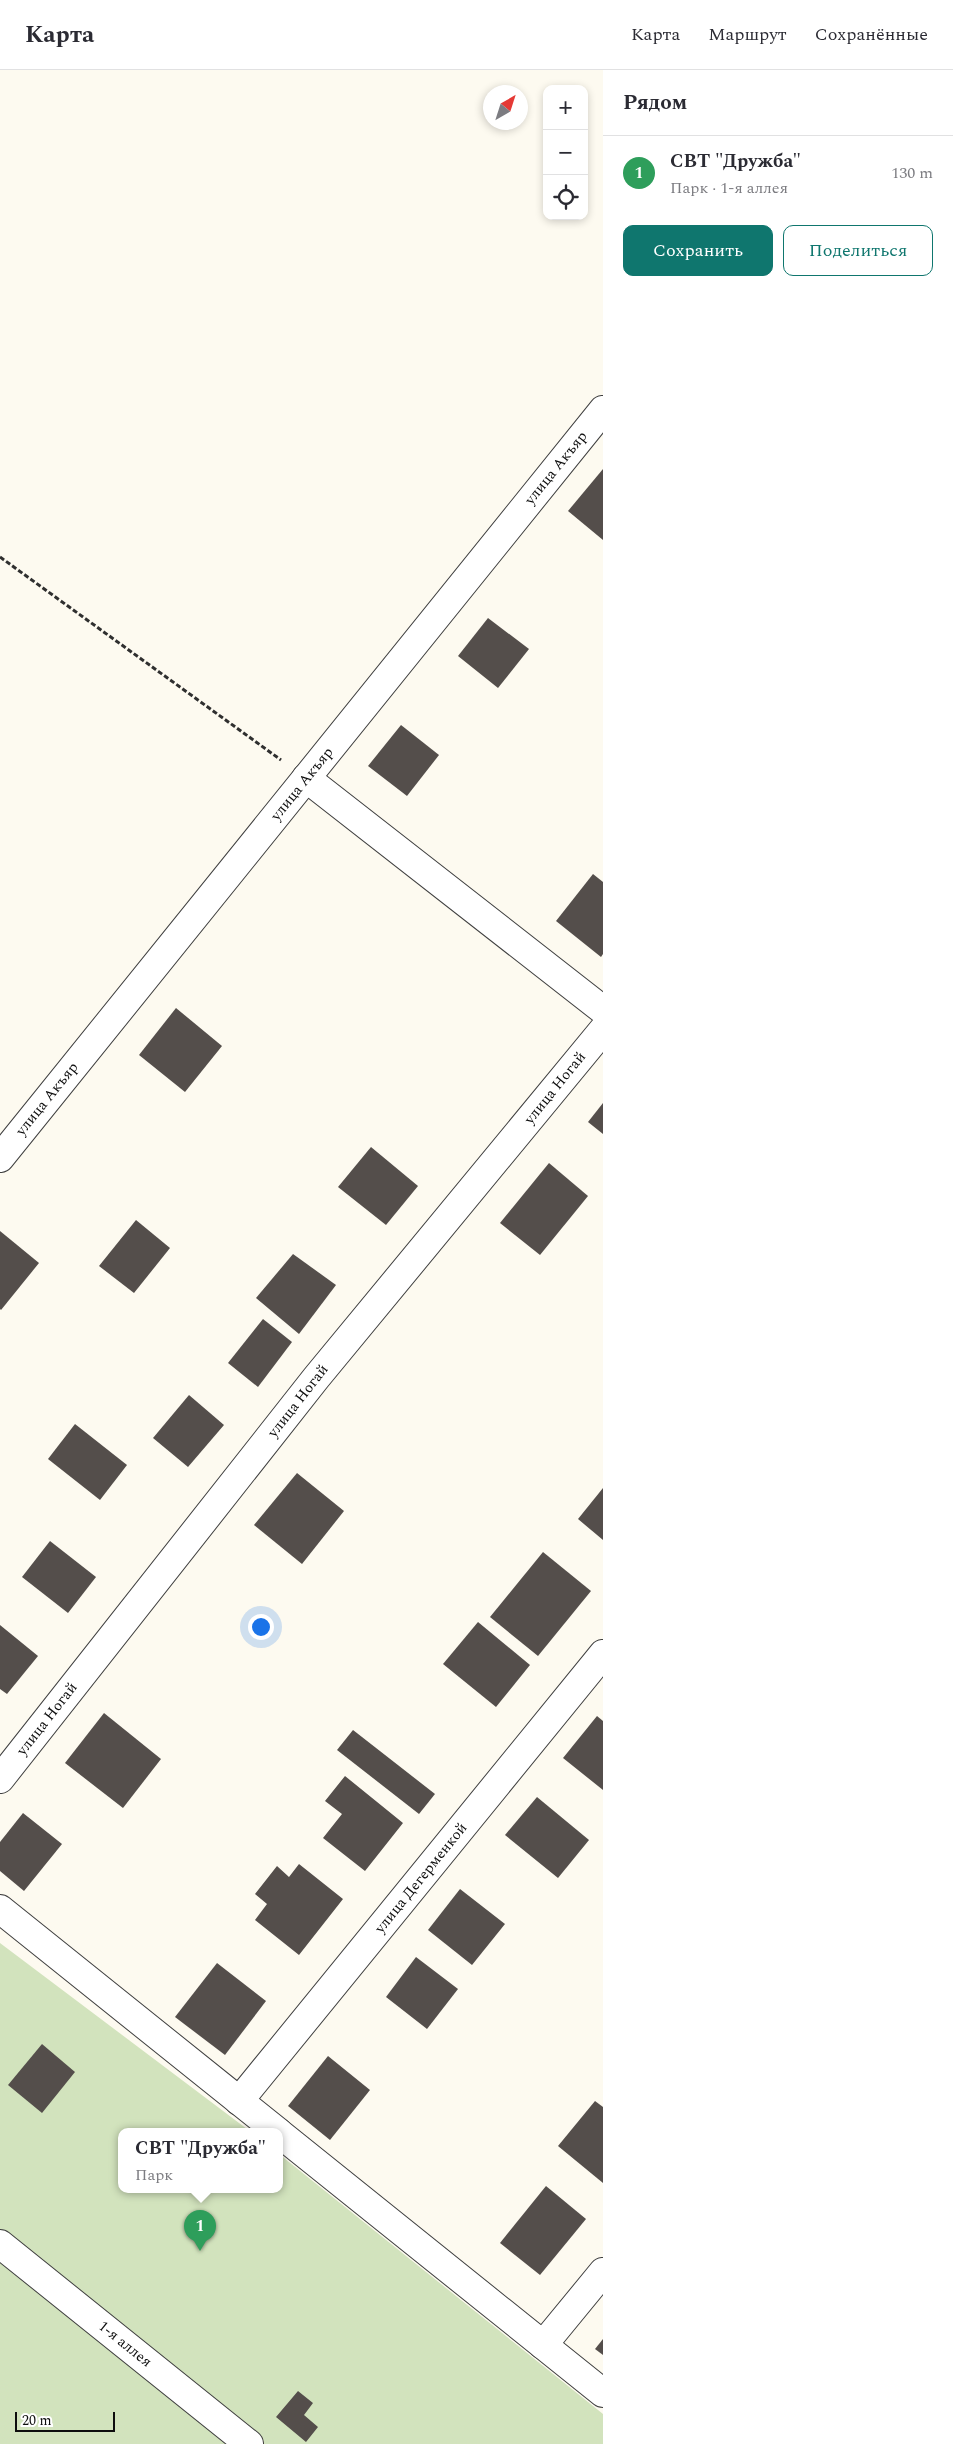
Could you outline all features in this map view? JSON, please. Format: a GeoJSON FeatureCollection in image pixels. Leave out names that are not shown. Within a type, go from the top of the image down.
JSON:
{"type":"FeatureCollection","features":[{"type":"Feature","properties":{"kind":"street","name":"улица Акъяр"},"geometry":{"type":"LineString","coordinates":[[0,1158],[603,410]]}},
{"type":"Feature","properties":{"kind":"street"},"geometry":{"type":"LineString","coordinates":[[306,778],[603,1010]]}},
{"type":"Feature","properties":{"kind":"street","name":"улица Ногай"},"geometry":{"type":"LineString","coordinates":[[0,1779],[316,1378],[603,1030]]}},
{"type":"Feature","properties":{"kind":"street","name":"улица Дегерменкой"},"geometry":{"type":"LineString","coordinates":[[239,2102],[603,1654]]}},
{"type":"Feature","properties":{"kind":"street"},"geometry":{"type":"LineString","coordinates":[[0,1910],[272,2128]]}},
{"type":"Feature","properties":{"kind":"street"},"geometry":{"type":"LineString","coordinates":[[283,2137],[603,2393]]}},
{"type":"Feature","properties":{"kind":"street","name":"1-я аллея"},"geometry":{"type":"LineString","coordinates":[[0,2244],[249,2444]]}},
{"type":"Feature","properties":{"kind":"street"},"geometry":{"type":"LineString","coordinates":[[543,2345],[603,2272]]}},
{"type":"Feature","properties":{"kind":"path"},"geometry":{"type":"LineString","coordinates":[[0,557],[306,778]]}},
{"type":"Feature","properties":{"kind":"green space"},"geometry":{"type":"Polygon","coordinates":[[[0,1943],[246,2128],[118,2128],[118,2193],[283,2193],[283,2157],[603,2414],[603,2444],[0,2444],[0,1943]]]}},
{"type":"Feature","properties":{"kind":"building"},"geometry":{"type":"Polygon","coordinates":[[[603,469],[603,540],[568,511],[603,469]]]}},
{"type":"Feature","properties":{"kind":"building"},"geometry":{"type":"Polygon","coordinates":[[[488,618],[529,649],[498,688],[458,656],[488,618]]]}},
{"type":"Feature","properties":{"kind":"building"},"geometry":{"type":"Polygon","coordinates":[[[401,725],[439,755],[407,796],[368,766],[401,725]]]}},
{"type":"Feature","properties":{"kind":"building"},"geometry":{"type":"Polygon","coordinates":[[[593,874],[603,882],[603,954],[601,957],[556,921],[593,874]]]}},
{"type":"Feature","properties":{"kind":"building"},"geometry":{"type":"Polygon","coordinates":[[[176,1008],[222,1046],[185,1092],[139,1055],[176,1008]]]}},
{"type":"Feature","properties":{"kind":"building"},"geometry":{"type":"Polygon","coordinates":[[[603,1103],[603,1134],[588,1122],[603,1103]]]}},
{"type":"Feature","properties":{"kind":"building"},"geometry":{"type":"Polygon","coordinates":[[[371,1147],[418,1186],[386,1225],[338,1187],[371,1147]]]}},
{"type":"Feature","properties":{"kind":"building"},"geometry":{"type":"Polygon","coordinates":[[[549,1163],[588,1196],[540,1255],[500,1223],[549,1163]]]}},
{"type":"Feature","properties":{"kind":"building"},"geometry":{"type":"Polygon","coordinates":[[[136,1220],[170,1248],[134,1293],[99,1266],[136,1220]]]}},
{"type":"Feature","properties":{"kind":"building"},"geometry":{"type":"Polygon","coordinates":[[[0,1231],[39,1263],[1,1310],[0,1309],[0,1231]]]}},
{"type":"Feature","properties":{"kind":"building"},"geometry":{"type":"Polygon","coordinates":[[[293,1254],[336,1285],[299,1334],[256,1298],[293,1254]]]}},
{"type":"Feature","properties":{"kind":"building"},"geometry":{"type":"Polygon","coordinates":[[[263,1319],[292,1342],[258,1387],[228,1363],[263,1319]]]}},
{"type":"Feature","properties":{"kind":"building"},"geometry":{"type":"Polygon","coordinates":[[[189,1395],[224,1425],[188,1467],[153,1438],[189,1395]]]}},
{"type":"Feature","properties":{"kind":"building"},"geometry":{"type":"Polygon","coordinates":[[[75,1424],[127,1465],[100,1500],[48,1459],[75,1424]]]}},
{"type":"Feature","properties":{"kind":"building"},"geometry":{"type":"Polygon","coordinates":[[[297,1473],[344,1511],[302,1564],[254,1525],[297,1473]]]}},
{"type":"Feature","properties":{"kind":"building"},"geometry":{"type":"Polygon","coordinates":[[[603,1488],[603,1540],[578,1519],[603,1488]]]}},
{"type":"Feature","properties":{"kind":"building"},"geometry":{"type":"Polygon","coordinates":[[[50,1541],[96,1577],[68,1613],[22,1577],[50,1541]]]}},
{"type":"Feature","properties":{"kind":"building"},"geometry":{"type":"Polygon","coordinates":[[[543,1552],[591,1591],[538,1656],[490,1617],[543,1552]]]}},
{"type":"Feature","properties":{"kind":"building"},"geometry":{"type":"Polygon","coordinates":[[[478,1622],[530,1665],[496,1707],[443,1664],[478,1622]]]}},
{"type":"Feature","properties":{"kind":"building"},"geometry":{"type":"Polygon","coordinates":[[[0,1625],[38,1656],[7,1694],[0,1689],[0,1625]]]}},
{"type":"Feature","properties":{"kind":"building"},"geometry":{"type":"Polygon","coordinates":[[[104,1713],[161,1759],[123,1808],[65,1763],[104,1713]]]}},
{"type":"Feature","properties":{"kind":"building"},"geometry":{"type":"Polygon","coordinates":[[[597,1716],[603,1721],[603,1790],[563,1758],[597,1716]]]}},
{"type":"Feature","properties":{"kind":"building"},"geometry":{"type":"Polygon","coordinates":[[[353,1730],[435,1794],[419,1814],[337,1750],[353,1730]]]}},
{"type":"Feature","properties":{"kind":"building"},"geometry":{"type":"Polygon","coordinates":[[[345,1776],[403,1823],[365,1871],[323,1838],[342,1814],[325,1801],[345,1776]]]}},
{"type":"Feature","properties":{"kind":"building"},"geometry":{"type":"Polygon","coordinates":[[[537,1797],[589,1840],[558,1878],[505,1835],[537,1797]]]}},
{"type":"Feature","properties":{"kind":"building"},"geometry":{"type":"Polygon","coordinates":[[[23,1813],[62,1844],[24,1891],[0,1871],[0,1842],[23,1813]]]}},
{"type":"Feature","properties":{"kind":"building"},"geometry":{"type":"Polygon","coordinates":[[[299,1864],[343,1899],[299,1955],[255,1920],[267,1904],[255,1894],[277,1866],[289,1877],[299,1864]]]}},
{"type":"Feature","properties":{"kind":"building"},"geometry":{"type":"Polygon","coordinates":[[[460,1889],[505,1924],[472,1965],[428,1930],[460,1889]]]}},
{"type":"Feature","properties":{"kind":"building"},"geometry":{"type":"Polygon","coordinates":[[[416,1957],[458,1989],[427,2029],[386,1997],[416,1957]]]}},
{"type":"Feature","properties":{"kind":"building"},"geometry":{"type":"Polygon","coordinates":[[[217,1963],[266,2001],[225,2055],[175,2017],[217,1963]]]}},
{"type":"Feature","properties":{"kind":"building"},"geometry":{"type":"Polygon","coordinates":[[[42,2044],[75,2072],[42,2113],[8,2085],[42,2044]]]}},
{"type":"Feature","properties":{"kind":"building"},"geometry":{"type":"Polygon","coordinates":[[[328,2056],[370,2090],[330,2140],[288,2106],[328,2056]]]}},
{"type":"Feature","properties":{"kind":"building"},"geometry":{"type":"Polygon","coordinates":[[[595,2101],[603,2107],[603,2183],[558,2146],[595,2101]]]}},
{"type":"Feature","properties":{"kind":"building"},"geometry":{"type":"Polygon","coordinates":[[[546,2186],[586,2219],[540,2275],[500,2243],[546,2186]]]}},
{"type":"Feature","properties":{"kind":"building"},"geometry":{"type":"Polygon","coordinates":[[[603,2339],[603,2355],[595,2349],[603,2339]]]}},
{"type":"Feature","properties":{"kind":"building"},"geometry":{"type":"Polygon","coordinates":[[[298,2391],[313,2403],[304,2415],[318,2427],[306,2442],[276,2417],[298,2391]]]}},
{"type":"Feature","properties":{"kind":"place","name":"СВТ \"Дружба\""},"geometry":{"type":"Point","coordinates":[200,2251]}}]}
